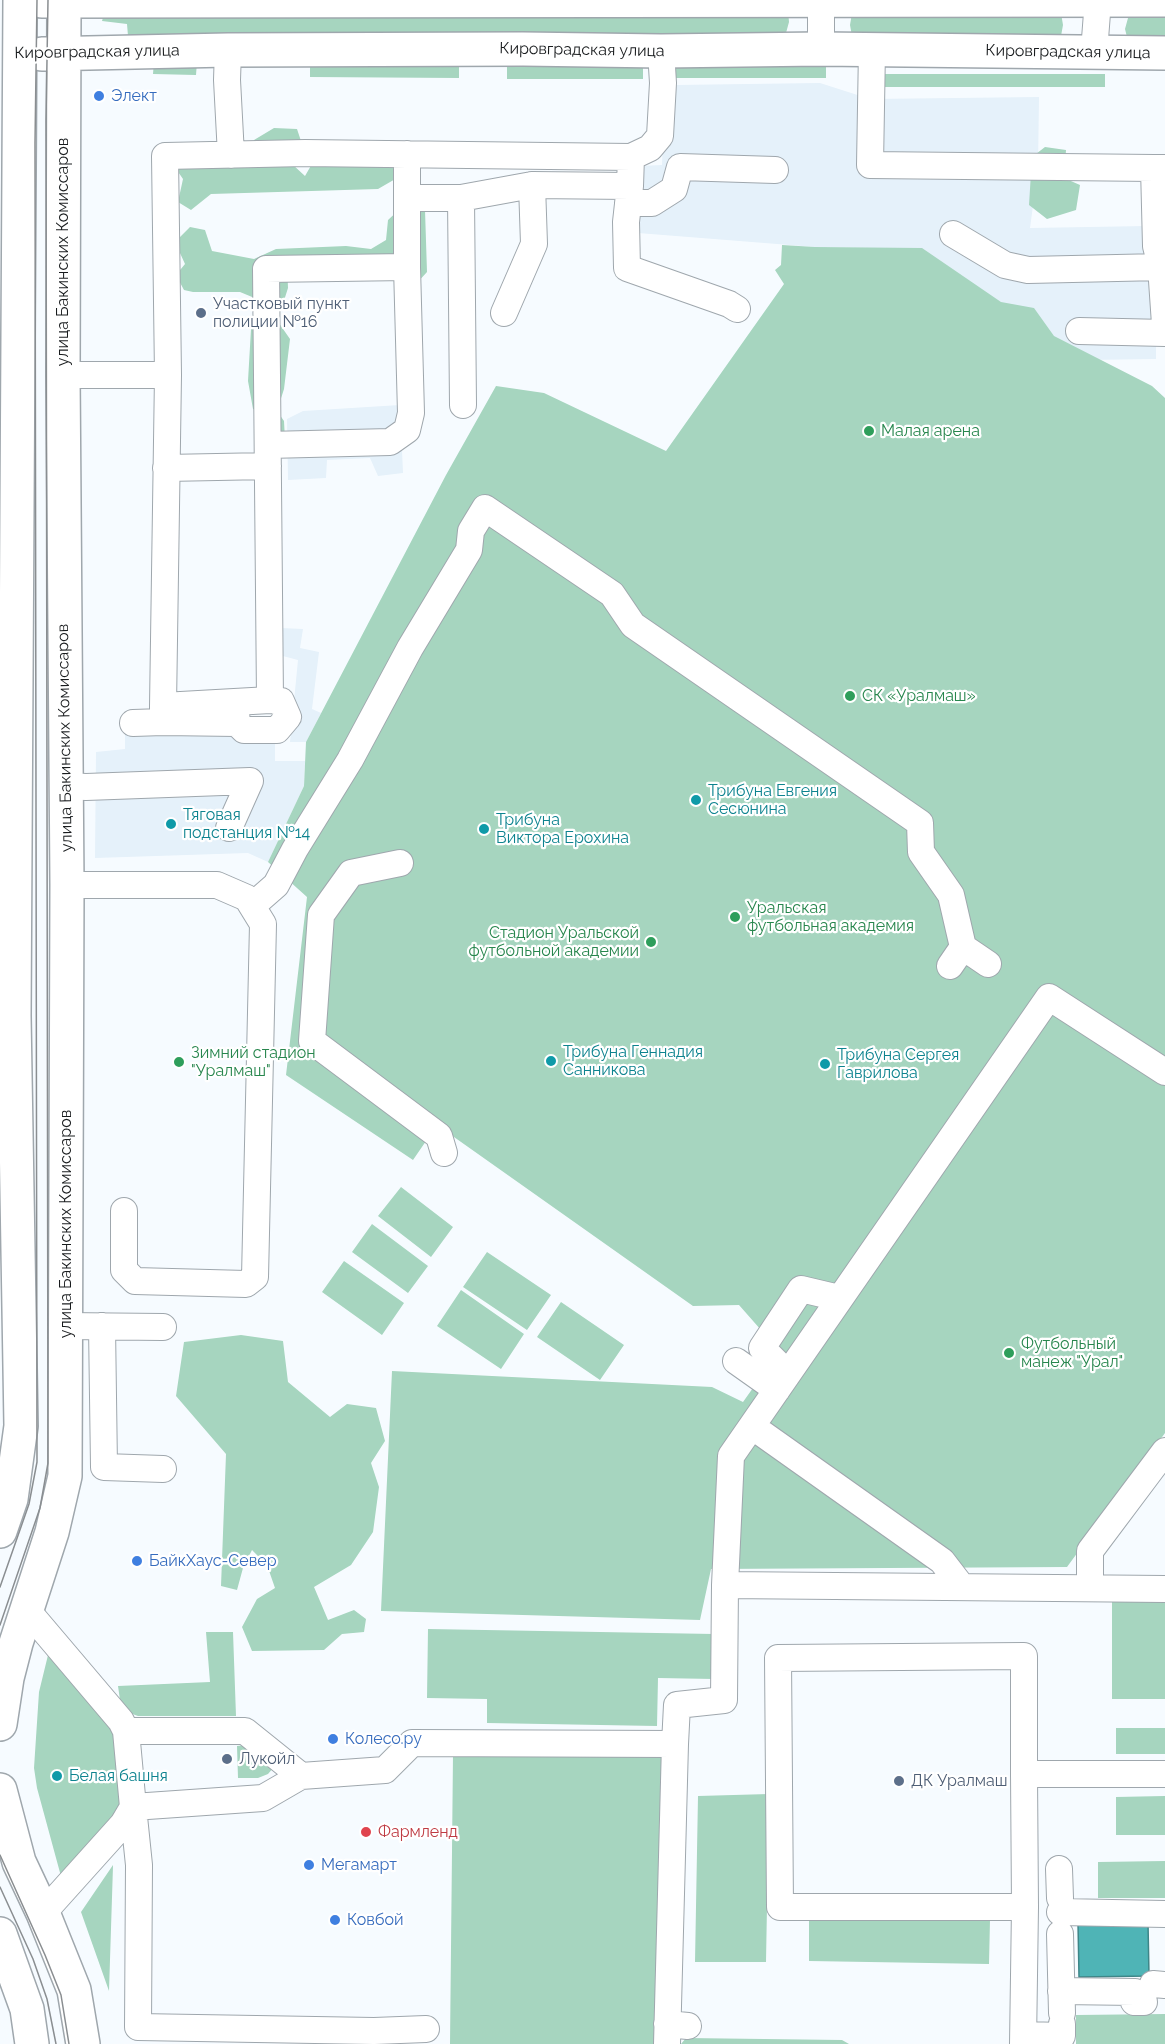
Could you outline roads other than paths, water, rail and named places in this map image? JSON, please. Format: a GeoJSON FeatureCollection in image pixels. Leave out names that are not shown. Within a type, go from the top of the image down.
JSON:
{"type":"FeatureCollection","features":[{"type":"Feature","properties":{"kind":"main road"},"geometry":{"type":"LineString","coordinates":[[0,1531],[11,1499],[21,1426],[14,1016],[10,53],[20,0]]}},
{"type":"Feature","properties":{"kind":"main road"},"geometry":{"type":"LineString","coordinates":[[25,0],[1165,0]]}},
{"type":"Feature","properties":{"kind":"main road","name":"улица Бакинских Комиссаров"},"geometry":{"type":"LineString","coordinates":[[0,1724],[7,1678],[26,1609],[52,1532],[65,1476],[67,885],[63,375],[64,1]]}},
{"type":"Feature","properties":{"kind":"main road","name":"Кировградская улица"},"geometry":{"type":"LineString","coordinates":[[10,53],[523,49],[661,51],[821,49],[1165,53]]}},
{"type":"Feature","properties":{"kind":"main road"},"geometry":{"type":"LineString","coordinates":[[0,1790],[19,1862],[43,1913],[74,1990],[83,2044]]}},
{"type":"Feature","properties":{"kind":"main road"},"geometry":{"type":"LineString","coordinates":[[0,1934],[27,2009],[32,2044]]}},
{"type":"Feature","properties":{"kind":"street"},"geometry":{"type":"LineString","coordinates":[[821,0],[821,49]]}},
{"type":"Feature","properties":{"kind":"street"},"geometry":{"type":"LineString","coordinates":[[1094,52],[1098,0]]}},
{"type":"Feature","properties":{"kind":"street"},"geometry":{"type":"LineString","coordinates":[[228,50],[227,80],[231,155]]}},
{"type":"Feature","properties":{"kind":"street"},"geometry":{"type":"LineString","coordinates":[[872,50],[870,165],[1160,168],[1160,227],[1156,246],[1162,266],[1165,322]]}},
{"type":"Feature","properties":{"kind":"street"},"geometry":{"type":"LineString","coordinates":[[163,714],[153,645],[166,468],[168,375],[165,156],[407,154],[631,157],[650,148],[660,136],[663,83],[661,51]]}},
{"type":"Feature","properties":{"kind":"street"},"geometry":{"type":"LineString","coordinates":[[166,468],[390,442],[407,430],[411,413],[407,154]]}},
{"type":"Feature","properties":{"kind":"street"},"geometry":{"type":"LineString","coordinates":[[631,157],[627,268],[729,304],[737,309]]}},
{"type":"Feature","properties":{"kind":"street"},"geometry":{"type":"LineString","coordinates":[[407,198],[461,198],[532,185],[629,195],[652,203],[674,189],[680,166],[776,170]]}},
{"type":"Feature","properties":{"kind":"street"},"geometry":{"type":"LineString","coordinates":[[504,313],[534,244],[532,185]]}},
{"type":"Feature","properties":{"kind":"street"},"geometry":{"type":"LineString","coordinates":[[461,198],[463,405]]}},
{"type":"Feature","properties":{"kind":"street"},"geometry":{"type":"LineString","coordinates":[[953,234],[1005,265],[1028,270],[1162,266]]}},
{"type":"Feature","properties":{"kind":"street"},"geometry":{"type":"LineString","coordinates":[[133,723],[163,714],[236,712],[270,700],[266,269],[407,267]]}},
{"type":"Feature","properties":{"kind":"street"},"geometry":{"type":"LineString","coordinates":[[1079,331],[1165,333]]}},
{"type":"Feature","properties":{"kind":"street"},"geometry":{"type":"LineString","coordinates":[[63,375],[168,375]]}},
{"type":"Feature","properties":{"kind":"street"},"geometry":{"type":"LineString","coordinates":[[252,906],[276,885],[295,849],[350,760],[410,648],[469,550],[471,531],[485,508],[612,594],[633,625],[920,823],[921,852],[951,895],[956,956],[988,964]]}},
{"type":"Feature","properties":{"kind":"street"},"geometry":{"type":"LineString","coordinates":[[65,786],[249,782],[230,828]]}},
{"type":"Feature","properties":{"kind":"street"},"geometry":{"type":"LineString","coordinates":[[399,863],[351,873],[321,915],[312,1041],[439,1136],[444,1153]]}},
{"type":"Feature","properties":{"kind":"street"},"geometry":{"type":"LineString","coordinates":[[67,885],[216,885],[247,898],[263,924],[255,1277],[246,1284],[135,1281],[124,1270],[124,1211]]}},
{"type":"Feature","properties":{"kind":"street"},"geometry":{"type":"LineString","coordinates":[[674,2031],[677,1705],[724,1700],[725,1585],[731,1456],[1049,997],[1165,1072]]}},
{"type":"Feature","properties":{"kind":"street"},"geometry":{"type":"LineString","coordinates":[[782,1381],[762,1348],[801,1289],[839,1298]]}},
{"type":"Feature","properties":{"kind":"street"},"geometry":{"type":"LineString","coordinates":[[65,1326],[164,1327]]}},
{"type":"Feature","properties":{"kind":"street"},"geometry":{"type":"LineString","coordinates":[[102,1326],[104,1467],[163,1469]]}},
{"type":"Feature","properties":{"kind":"street"},"geometry":{"type":"LineString","coordinates":[[736,1361],[782,1381]]}},
{"type":"Feature","properties":{"kind":"street"},"geometry":{"type":"LineString","coordinates":[[753,1427],[942,1561],[962,1587]]}},
{"type":"Feature","properties":{"kind":"street"},"geometry":{"type":"LineString","coordinates":[[1090,1588],[1090,1551],[1165,1451]]}},
{"type":"Feature","properties":{"kind":"street"},"geometry":{"type":"LineString","coordinates":[[725,1585],[1165,1589]]}},
{"type":"Feature","properties":{"kind":"street"},"geometry":{"type":"LineString","coordinates":[[26,1609],[114,1712],[126,1731],[139,1865],[138,2027],[375,2031],[426,2029]]}},
{"type":"Feature","properties":{"kind":"street"},"geometry":{"type":"LineString","coordinates":[[1025,1907],[780,1907],[778,1658],[1024,1651],[1032,1774],[1025,1907],[1023,2040],[1062,2036],[1059,1869]]}},
{"type":"Feature","properties":{"kind":"street"},"geometry":{"type":"LineString","coordinates":[[126,1731],[245,1731],[301,1776]]}},
{"type":"Feature","properties":{"kind":"street"},"geometry":{"type":"LineString","coordinates":[[133,1807],[263,1798],[301,1776],[385,1770],[412,1743],[675,1744]]}},
{"type":"Feature","properties":{"kind":"street"},"geometry":{"type":"LineString","coordinates":[[1032,1774],[1165,1774]]}},
{"type":"Feature","properties":{"kind":"street"},"geometry":{"type":"LineString","coordinates":[[43,1913],[123,1824],[133,1807]]}},
{"type":"Feature","properties":{"kind":"street"},"geometry":{"type":"LineString","coordinates":[[1060,1916],[1165,1914]]}},
{"type":"Feature","properties":{"kind":"street"},"geometry":{"type":"LineString","coordinates":[[1062,2009],[1151,1993]]}},
{"type":"Feature","properties":{"kind":"water"},"geometry":{"type":"Polygon","coordinates":[[[1078,1923],[1148,1923],[1149,1976],[1079,1977],[1078,1923]]]}},
{"type":"Feature","properties":{"kind":"tram line"},"geometry":{"type":"LineString","coordinates":[[0,1587],[29,1504],[37,1462],[35,143],[37,0]]}},
{"type":"Feature","properties":{"kind":"tram line"},"geometry":{"type":"LineString","coordinates":[[0,1625],[40,1508],[48,1463],[46,120],[48,0]]}},
{"type":"Feature","properties":{"kind":"tram line"},"geometry":{"type":"LineString","coordinates":[[0,1855],[61,1995],[69,2044]]}},
{"type":"Feature","properties":{"kind":"tram line"},"geometry":{"type":"LineString","coordinates":[[0,1887],[33,1959],[47,1999],[56,2044]]}},
{"type":"Feature","properties":{"kind":"place","name":"Элект"},"geometry":{"type":"Point","coordinates":[99,96]}},
{"type":"Feature","properties":{"kind":"place","name":"Участковый пункт полиции №16"},"geometry":{"type":"Point","coordinates":[201,313]}},
{"type":"Feature","properties":{"kind":"place","name":"Малая арена"},"geometry":{"type":"Point","coordinates":[869,431]}},
{"type":"Feature","properties":{"kind":"place","name":"СК «Уралмаш»"},"geometry":{"type":"Point","coordinates":[850,696]}},
{"type":"Feature","properties":{"kind":"place","name":"Трибуна Евгения Сесюнина"},"geometry":{"type":"Point","coordinates":[696,800]}},
{"type":"Feature","properties":{"kind":"place","name":"Тяговая подстанция №14"},"geometry":{"type":"Point","coordinates":[171,824]}},
{"type":"Feature","properties":{"kind":"place","name":"Трибуна Виктора Ерохина"},"geometry":{"type":"Point","coordinates":[484,829]}},
{"type":"Feature","properties":{"kind":"place","name":"Уральская футбольная академия"},"geometry":{"type":"Point","coordinates":[735,917]}},
{"type":"Feature","properties":{"kind":"place","name":"Стадион Уральской футбольной академии"},"geometry":{"type":"Point","coordinates":[651,942]}},
{"type":"Feature","properties":{"kind":"place","name":"Трибуна Геннадия Санникова"},"geometry":{"type":"Point","coordinates":[551,1061]}},
{"type":"Feature","properties":{"kind":"place","name":"Зимний стадион \"Уралмаш\""},"geometry":{"type":"Point","coordinates":[179,1062]}},
{"type":"Feature","properties":{"kind":"place","name":"Трибуна Сергея Гаврилова"},"geometry":{"type":"Point","coordinates":[825,1064]}},
{"type":"Feature","properties":{"kind":"place","name":"Футбольный манеж \"Урал\""},"geometry":{"type":"Point","coordinates":[1009,1353]}},
{"type":"Feature","properties":{"kind":"place","name":"БайкХаус-Север"},"geometry":{"type":"Point","coordinates":[137,1561]}},
{"type":"Feature","properties":{"kind":"place","name":"Колесо.ру"},"geometry":{"type":"Point","coordinates":[333,1739]}},
{"type":"Feature","properties":{"kind":"place","name":"Лукойл"},"geometry":{"type":"Point","coordinates":[227,1759]}},
{"type":"Feature","properties":{"kind":"place","name":"Белая башня"},"geometry":{"type":"Point","coordinates":[57,1776]}},
{"type":"Feature","properties":{"kind":"place","name":"ДК Уралмаш"},"geometry":{"type":"Point","coordinates":[899,1781]}},
{"type":"Feature","properties":{"kind":"place","name":"Фармленд"},"geometry":{"type":"Point","coordinates":[366,1832]}},
{"type":"Feature","properties":{"kind":"place","name":"Мегамарт"},"geometry":{"type":"Point","coordinates":[309,1865]}},
{"type":"Feature","properties":{"kind":"place","name":"Ковбой"},"geometry":{"type":"Point","coordinates":[335,1920]}}]}
